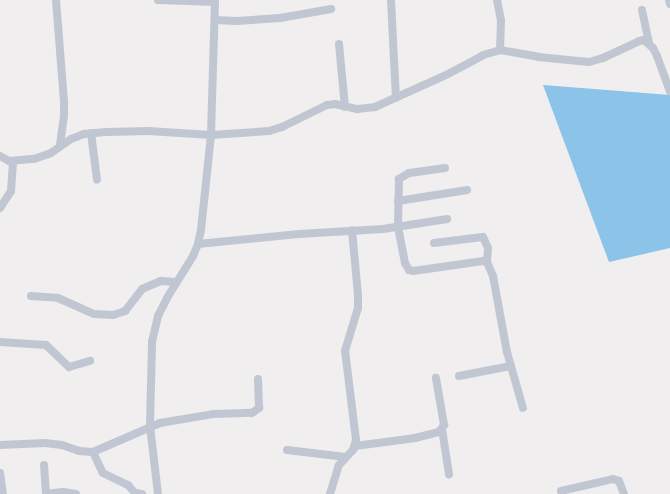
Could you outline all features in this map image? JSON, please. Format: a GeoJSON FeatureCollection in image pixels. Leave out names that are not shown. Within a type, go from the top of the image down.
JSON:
{"type":"FeatureCollection","features":[{"type":"Feature","properties":{"kind":"street"},"geometry":{"type":"LineString","coordinates":[[56,0],[64,102],[64,116],[60,146]]}},
{"type":"Feature","properties":{"kind":"street"},"geometry":{"type":"LineString","coordinates":[[158,0],[215,1],[211,135],[198,244],[158,316],[154,330],[151,364],[150,426],[158,494]]}},
{"type":"Feature","properties":{"kind":"street"},"geometry":{"type":"LineString","coordinates":[[391,0],[396,98]]}},
{"type":"Feature","properties":{"kind":"street"},"geometry":{"type":"LineString","coordinates":[[497,0],[501,22],[502,50]]}},
{"type":"Feature","properties":{"kind":"street"},"geometry":{"type":"LineString","coordinates":[[669,0],[670,4]]}},
{"type":"Feature","properties":{"kind":"street"},"geometry":{"type":"LineString","coordinates":[[215,20],[236,21],[280,18],[331,8]]}},
{"type":"Feature","properties":{"kind":"street"},"geometry":{"type":"LineString","coordinates":[[642,10],[649,43],[657,56],[670,92]]}},
{"type":"Feature","properties":{"kind":"street"},"geometry":{"type":"LineString","coordinates":[[0,156],[13,161],[43,157],[71,139],[91,133],[148,131],[211,135],[269,131],[282,127],[327,105],[335,104],[356,109],[375,108],[448,74],[483,55],[502,50],[523,55],[589,62],[603,58],[639,41],[644,40],[649,43]]}},
{"type":"Feature","properties":{"kind":"street"},"geometry":{"type":"LineString","coordinates":[[339,44],[344,107]]}},
{"type":"Feature","properties":{"kind":"street"},"geometry":{"type":"LineString","coordinates":[[91,133],[97,180]]}},
{"type":"Feature","properties":{"kind":"street"},"geometry":{"type":"LineString","coordinates":[[1,205],[11,191],[13,161]]}},
{"type":"Feature","properties":{"kind":"street"},"geometry":{"type":"LineString","coordinates":[[445,168],[403,175],[398,183],[398,227],[405,263],[409,270],[483,261],[487,262]]}},
{"type":"Feature","properties":{"kind":"street"},"geometry":{"type":"LineString","coordinates":[[398,201],[468,190]]}},
{"type":"Feature","properties":{"kind":"street"},"geometry":{"type":"LineString","coordinates":[[198,244],[398,227],[447,219]]}},
{"type":"Feature","properties":{"kind":"street"},"geometry":{"type":"LineString","coordinates":[[352,230],[358,308],[345,351],[356,432],[356,446]]}},
{"type":"Feature","properties":{"kind":"street"},"geometry":{"type":"LineString","coordinates":[[434,243],[479,236],[484,237],[488,248],[487,262],[493,276],[511,366],[523,408]]}},
{"type":"Feature","properties":{"kind":"street"},"geometry":{"type":"LineString","coordinates":[[31,296],[58,298],[94,314],[112,315],[125,311],[142,289],[161,281],[176,282]]}},
{"type":"Feature","properties":{"kind":"street"},"geometry":{"type":"LineString","coordinates":[[0,342],[46,345],[69,367],[90,361]]}},
{"type":"Feature","properties":{"kind":"street"},"geometry":{"type":"LineString","coordinates":[[459,376],[511,366]]}},
{"type":"Feature","properties":{"kind":"street"},"geometry":{"type":"LineString","coordinates":[[436,378],[443,421],[442,429],[450,474]]}},
{"type":"Feature","properties":{"kind":"street"},"geometry":{"type":"LineString","coordinates":[[0,446],[45,443],[62,445],[79,451],[93,452],[150,426],[185,418],[256,411],[260,402],[258,379]]}},
{"type":"Feature","properties":{"kind":"street"},"geometry":{"type":"LineString","coordinates":[[330,494],[339,465],[356,446],[415,438],[435,433],[442,429]]}},
{"type":"Feature","properties":{"kind":"street"},"geometry":{"type":"LineString","coordinates":[[287,450],[346,457]]}},
{"type":"Feature","properties":{"kind":"street"},"geometry":{"type":"LineString","coordinates":[[93,452],[103,473],[128,485],[135,493],[142,494]]}},
{"type":"Feature","properties":{"kind":"street"},"geometry":{"type":"LineString","coordinates":[[44,465],[46,494],[63,492],[76,494]]}},
{"type":"Feature","properties":{"kind":"street"},"geometry":{"type":"LineString","coordinates":[[0,473],[3,494]]}},
{"type":"Feature","properties":{"kind":"street"},"geometry":{"type":"LineString","coordinates":[[561,491],[613,478],[619,481],[624,494]]}},
{"type":"Feature","properties":{"kind":"water"},"geometry":{"type":"Polygon","coordinates":[[[543,85],[670,95],[670,248],[609,262],[543,85]]]}}]}
